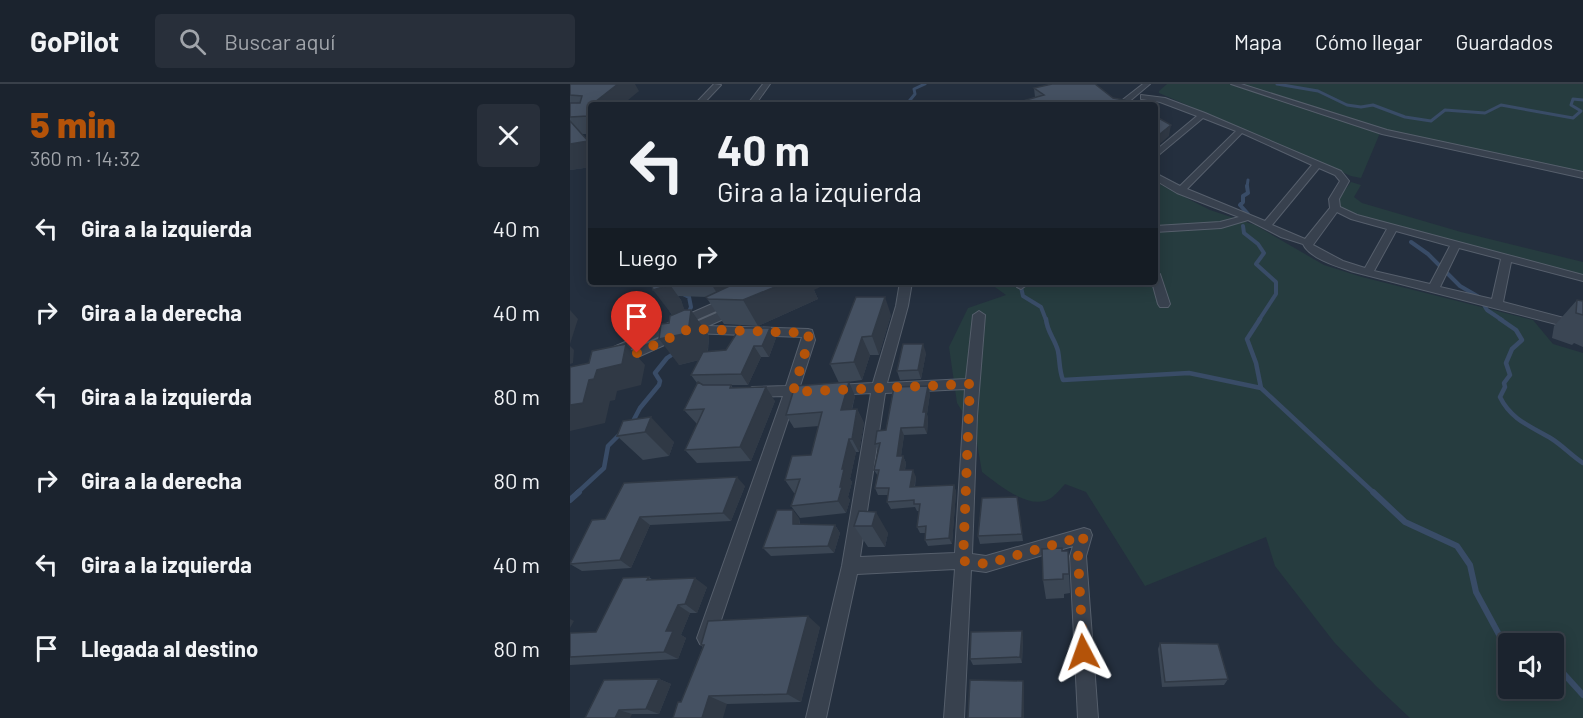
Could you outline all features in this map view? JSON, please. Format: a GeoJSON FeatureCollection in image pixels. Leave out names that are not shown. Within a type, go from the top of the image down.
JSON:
{"type":"FeatureCollection","features":[{"type":"Feature","properties":{"kind":"street"},"geometry":{"type":"LineString","coordinates":[[753,102],[767,84]]}},
{"type":"Feature","properties":{"kind":"street"},"geometry":{"type":"LineString","coordinates":[[1124,102],[1147,84]]}},
{"type":"Feature","properties":{"kind":"street"},"geometry":{"type":"LineString","coordinates":[[1138,102],[1154,84]]}},
{"type":"Feature","properties":{"kind":"street"},"geometry":{"type":"LineString","coordinates":[[1234,84],[1385,132],[1583,175]]}},
{"type":"Feature","properties":{"kind":"street"},"geometry":{"type":"LineString","coordinates":[[701,102],[717,86]]}},
{"type":"Feature","properties":{"kind":"street"},"geometry":{"type":"LineString","coordinates":[[1144,97],[1162,99],[1241,130],[1338,173],[1345,181],[1334,199],[1335,208],[1308,242]]}},
{"type":"Feature","properties":{"kind":"street"},"geometry":{"type":"LineString","coordinates":[[1158,152],[1202,115]]}},
{"type":"Feature","properties":{"kind":"street"},"geometry":{"type":"LineString","coordinates":[[1180,191],[1241,130]]}},
{"type":"Feature","properties":{"kind":"street"},"geometry":{"type":"LineString","coordinates":[[1267,225],[1297,186],[1318,164]]}},
{"type":"Feature","properties":{"kind":"street"},"geometry":{"type":"LineString","coordinates":[[1158,178],[1180,191],[1249,217],[1296,240],[1308,242]]}},
{"type":"Feature","properties":{"kind":"street"},"geometry":{"type":"LineString","coordinates":[[1335,208],[1354,217],[1392,229],[1583,278]]}},
{"type":"Feature","properties":{"kind":"street"},"geometry":{"type":"LineString","coordinates":[[1158,229],[1221,225],[1249,217]]}},
{"type":"Feature","properties":{"kind":"street"},"geometry":{"type":"LineString","coordinates":[[1369,271],[1392,229]]}},
{"type":"Feature","properties":{"kind":"street"},"geometry":{"type":"LineString","coordinates":[[1308,242],[1308,246],[1320,255],[1369,271],[1583,327]]}},
{"type":"Feature","properties":{"kind":"street"},"geometry":{"type":"LineString","coordinates":[[1434,288],[1455,245]]}},
{"type":"Feature","properties":{"kind":"street"},"geometry":{"type":"LineString","coordinates":[[1497,304],[1506,259]]}},
{"type":"Feature","properties":{"kind":"street"},"geometry":{"type":"LineString","coordinates":[[1158,284],[1164,304]]}},
{"type":"Feature","properties":{"kind":"street"},"geometry":{"type":"LineString","coordinates":[[816,718],[850,566],[879,387],[902,306],[906,285]]}},
{"type":"Feature","properties":{"kind":"street"},"geometry":{"type":"LineString","coordinates":[[689,329],[741,301],[601,364],[689,329],[808,333],[809,340],[793,392],[734,553],[702,652]]}},
{"type":"Feature","properties":{"kind":"street"},"geometry":{"type":"LineString","coordinates":[[954,718],[960,651],[970,384],[979,315]]}},
{"type":"Feature","properties":{"kind":"street"},"geometry":{"type":"LineString","coordinates":[[736,392],[793,392],[970,384]]}},
{"type":"Feature","properties":{"kind":"street"},"geometry":{"type":"LineString","coordinates":[[850,566],[963,561],[986,564],[1084,536],[1078,556],[1088,718]]}},
{"type":"Feature","properties":{"kind":"green space"},"geometry":{"type":"Polygon","coordinates":[[[1167,84],[1583,84],[1583,172],[1380,133],[1361,178],[1351,176],[1159,93],[1167,84]]]}},
{"type":"Feature","properties":{"kind":"green space"},"geometry":{"type":"Polygon","coordinates":[[[1351,182],[1361,185],[1354,197],[1362,203],[1461,232],[1583,262],[1583,276],[1358,216],[1340,208],[1338,199],[1351,182]]]}},
{"type":"Feature","properties":{"kind":"green space"},"geometry":{"type":"Polygon","coordinates":[[[1158,184],[1210,210],[1255,225],[1324,265],[1362,277],[1533,320],[1553,344],[1583,353],[1583,718],[1410,718],[1334,642],[1275,566],[1266,537],[1145,586],[1086,492],[1065,484],[1051,498],[1034,502],[1015,495],[982,472],[975,432],[957,403],[949,347],[968,308],[1006,295],[992,285],[1158,285],[1158,184]]]}},
{"type":"Feature","properties":{"kind":"building"},"geometry":{"type":"Polygon","coordinates":[[[570,84],[618,84],[595,102],[588,102],[588,116],[570,117],[570,103],[580,103],[582,96],[570,95],[570,84]]]}},
{"type":"Feature","properties":{"kind":"building"},"geometry":{"type":"Polygon","coordinates":[[[1052,84],[1095,84],[1113,98],[1124,100],[1122,102],[1029,102],[1026,100],[1044,95],[1034,88],[1052,84]]]}},
{"type":"Feature","properties":{"kind":"building"},"geometry":{"type":"Polygon","coordinates":[[[1158,118],[1171,125],[1158,136],[1158,118]]]}},
{"type":"Feature","properties":{"kind":"building"},"geometry":{"type":"Polygon","coordinates":[[[570,121],[588,141],[570,144],[570,121]]]}},
{"type":"Feature","properties":{"kind":"building"},"geometry":{"type":"Polygon","coordinates":[[[652,285],[666,285],[666,286],[653,290],[652,285]]]}},
{"type":"Feature","properties":{"kind":"building"},"geometry":{"type":"Polygon","coordinates":[[[732,285],[780,285],[743,300],[708,299],[706,297],[732,285]]]}},
{"type":"Feature","properties":{"kind":"building"},"geometry":{"type":"Polygon","coordinates":[[[856,297],[885,297],[872,336],[862,337],[854,362],[830,364],[856,297]]]}},
{"type":"Feature","properties":{"kind":"building"},"geometry":{"type":"Polygon","coordinates":[[[1577,300],[1583,301],[1583,315],[1576,313],[1577,300]]]}},
{"type":"Feature","properties":{"kind":"building"},"geometry":{"type":"Polygon","coordinates":[[[684,310],[691,310],[688,333],[659,339],[661,324],[669,323],[670,316],[684,310]]]}},
{"type":"Feature","properties":{"kind":"building"},"geometry":{"type":"Polygon","coordinates":[[[740,328],[770,328],[762,346],[754,346],[741,374],[691,375],[703,352],[726,350],[740,328]]]}},
{"type":"Feature","properties":{"kind":"building"},"geometry":{"type":"Polygon","coordinates":[[[626,344],[622,364],[597,370],[594,379],[589,380],[583,403],[570,405],[570,367],[589,363],[592,351],[626,344]]]}},
{"type":"Feature","properties":{"kind":"building"},"geometry":{"type":"Polygon","coordinates":[[[903,344],[923,344],[918,370],[897,371],[903,344]]]}},
{"type":"Feature","properties":{"kind":"building"},"geometry":{"type":"Polygon","coordinates":[[[698,382],[703,385],[731,385],[730,388],[766,387],[740,447],[685,450],[704,409],[684,410],[698,382]]]}},
{"type":"Feature","properties":{"kind":"building"},"geometry":{"type":"Polygon","coordinates":[[[849,382],[841,410],[857,409],[852,439],[849,439],[842,469],[844,469],[840,487],[842,487],[838,501],[791,506],[800,479],[785,480],[792,456],[811,455],[822,412],[786,415],[795,386],[849,382]]]}},
{"type":"Feature","properties":{"kind":"building"},"geometry":{"type":"Polygon","coordinates":[[[928,386],[923,412],[926,412],[924,427],[901,428],[897,456],[903,456],[900,470],[913,470],[910,487],[954,485],[949,538],[925,540],[926,526],[917,527],[920,504],[914,504],[914,500],[887,502],[889,488],[875,488],[879,470],[874,470],[880,443],[875,444],[877,431],[886,430],[894,387],[928,386]]]}},
{"type":"Feature","properties":{"kind":"building"},"geometry":{"type":"Polygon","coordinates":[[[651,417],[645,432],[617,436],[623,421],[651,417]]]}},
{"type":"Feature","properties":{"kind":"building"},"geometry":{"type":"Polygon","coordinates":[[[737,477],[723,513],[640,517],[620,560],[570,564],[592,520],[605,519],[624,483],[737,477]]]}},
{"type":"Feature","properties":{"kind":"building"},"geometry":{"type":"Polygon","coordinates":[[[1017,497],[1022,534],[978,536],[982,498],[1017,497]]]}},
{"type":"Feature","properties":{"kind":"building"},"geometry":{"type":"Polygon","coordinates":[[[777,510],[793,510],[793,524],[835,525],[828,546],[763,548],[777,510]]]}},
{"type":"Feature","properties":{"kind":"building"},"geometry":{"type":"Polygon","coordinates":[[[859,511],[876,512],[872,526],[854,526],[859,511]]]}},
{"type":"Feature","properties":{"kind":"building"},"geometry":{"type":"Polygon","coordinates":[[[1062,548],[1062,551],[1068,551],[1069,574],[1063,574],[1063,579],[1043,580],[1042,549],[1062,548]]]}},
{"type":"Feature","properties":{"kind":"building"},"geometry":{"type":"Polygon","coordinates":[[[649,577],[647,580],[695,578],[685,604],[678,605],[666,631],[673,631],[664,652],[570,657],[570,633],[596,632],[623,578],[649,577]]]}},
{"type":"Feature","properties":{"kind":"building"},"geometry":{"type":"Polygon","coordinates":[[[808,616],[787,694],[709,696],[702,718],[673,718],[704,645],[701,645],[708,621],[808,616]]]}},
{"type":"Feature","properties":{"kind":"building"},"geometry":{"type":"Polygon","coordinates":[[[1022,631],[1020,657],[970,659],[971,632],[1022,631]]]}},
{"type":"Feature","properties":{"kind":"building"},"geometry":{"type":"Polygon","coordinates":[[[1160,643],[1218,644],[1228,679],[1165,682],[1160,643]]]}},
{"type":"Feature","properties":{"kind":"building"},"geometry":{"type":"Polygon","coordinates":[[[659,679],[646,709],[619,710],[615,718],[585,718],[604,680],[659,679]]]}},
{"type":"Feature","properties":{"kind":"building"},"geometry":{"type":"Polygon","coordinates":[[[970,680],[1023,681],[1022,718],[968,718],[970,680]]]}},
{"type":"Feature","properties":{"kind":"waterway"},"geometry":{"type":"LineString","coordinates":[[908,102],[915,94],[914,89],[925,84]]}},
{"type":"Feature","properties":{"kind":"waterway"},"geometry":{"type":"LineString","coordinates":[[1277,84],[1318,91],[1347,105],[1361,107],[1373,105],[1405,117],[1431,121],[1445,110],[1485,113],[1501,105],[1573,118],[1581,111],[1571,105],[1573,99],[1583,100]]}},
{"type":"Feature","properties":{"kind":"waterway"},"geometry":{"type":"LineString","coordinates":[[1247,186],[1248,180]]}},
{"type":"Feature","properties":{"kind":"waterway"},"geometry":{"type":"LineString","coordinates":[[1247,186],[1248,193],[1243,196],[1243,202],[1240,205],[1248,214]]}},
{"type":"Feature","properties":{"kind":"waterway"},"geometry":{"type":"LineString","coordinates":[[1243,226],[1244,233],[1258,244],[1264,253],[1256,264],[1276,282],[1276,294],[1259,320]]}},
{"type":"Feature","properties":{"kind":"waterway"},"geometry":{"type":"LineString","coordinates":[[1411,242],[1428,254],[1460,286],[1479,297],[1487,310],[1502,320]]}},
{"type":"Feature","properties":{"kind":"waterway"},"geometry":{"type":"LineString","coordinates":[[1019,285],[1023,296],[1041,307],[1046,320]]}},
{"type":"Feature","properties":{"kind":"waterway"},"geometry":{"type":"LineString","coordinates":[[683,294],[689,297],[691,307],[688,314]]}},
{"type":"Feature","properties":{"kind":"waterway"},"geometry":{"type":"LineString","coordinates":[[1046,319],[1058,351],[1063,380],[1189,373],[1261,388]]}},
{"type":"Feature","properties":{"kind":"waterway"},"geometry":{"type":"LineString","coordinates":[[1260,319],[1247,339],[1256,363],[1261,388]]}},
{"type":"Feature","properties":{"kind":"waterway"},"geometry":{"type":"LineString","coordinates":[[1500,319],[1516,330],[1522,340],[1512,349],[1506,363],[1510,375],[1504,383],[1505,387],[1500,397],[1516,417],[1556,442],[1583,463]]}},
{"type":"Feature","properties":{"kind":"waterway"},"geometry":{"type":"LineString","coordinates":[[631,425],[640,408],[659,385],[660,381],[655,373],[667,358],[676,352]]}},
{"type":"Feature","properties":{"kind":"waterway"},"geometry":{"type":"LineString","coordinates":[[1261,388],[1374,493]]}},
{"type":"Feature","properties":{"kind":"waterway"},"geometry":{"type":"LineString","coordinates":[[577,493],[604,468],[608,446],[622,432]]}},
{"type":"Feature","properties":{"kind":"waterway"},"geometry":{"type":"LineString","coordinates":[[570,500],[579,492]]}},
{"type":"Feature","properties":{"kind":"waterway"},"geometry":{"type":"LineString","coordinates":[[1373,492],[1405,522],[1457,546],[1470,565],[1476,592],[1498,633]]}},
{"type":"Feature","properties":{"kind":"waterway"},"geometry":{"type":"LineString","coordinates":[[1564,674],[1583,695]]}},
{"type":"Feature","properties":{"kind":"route"},"geometry":{"type":"LineString","coordinates":[[637,353],[689,329],[808,333],[809,340],[793,392],[970,384],[963,561],[986,564],[1084,536],[1078,556],[1083,652]]}}]}
